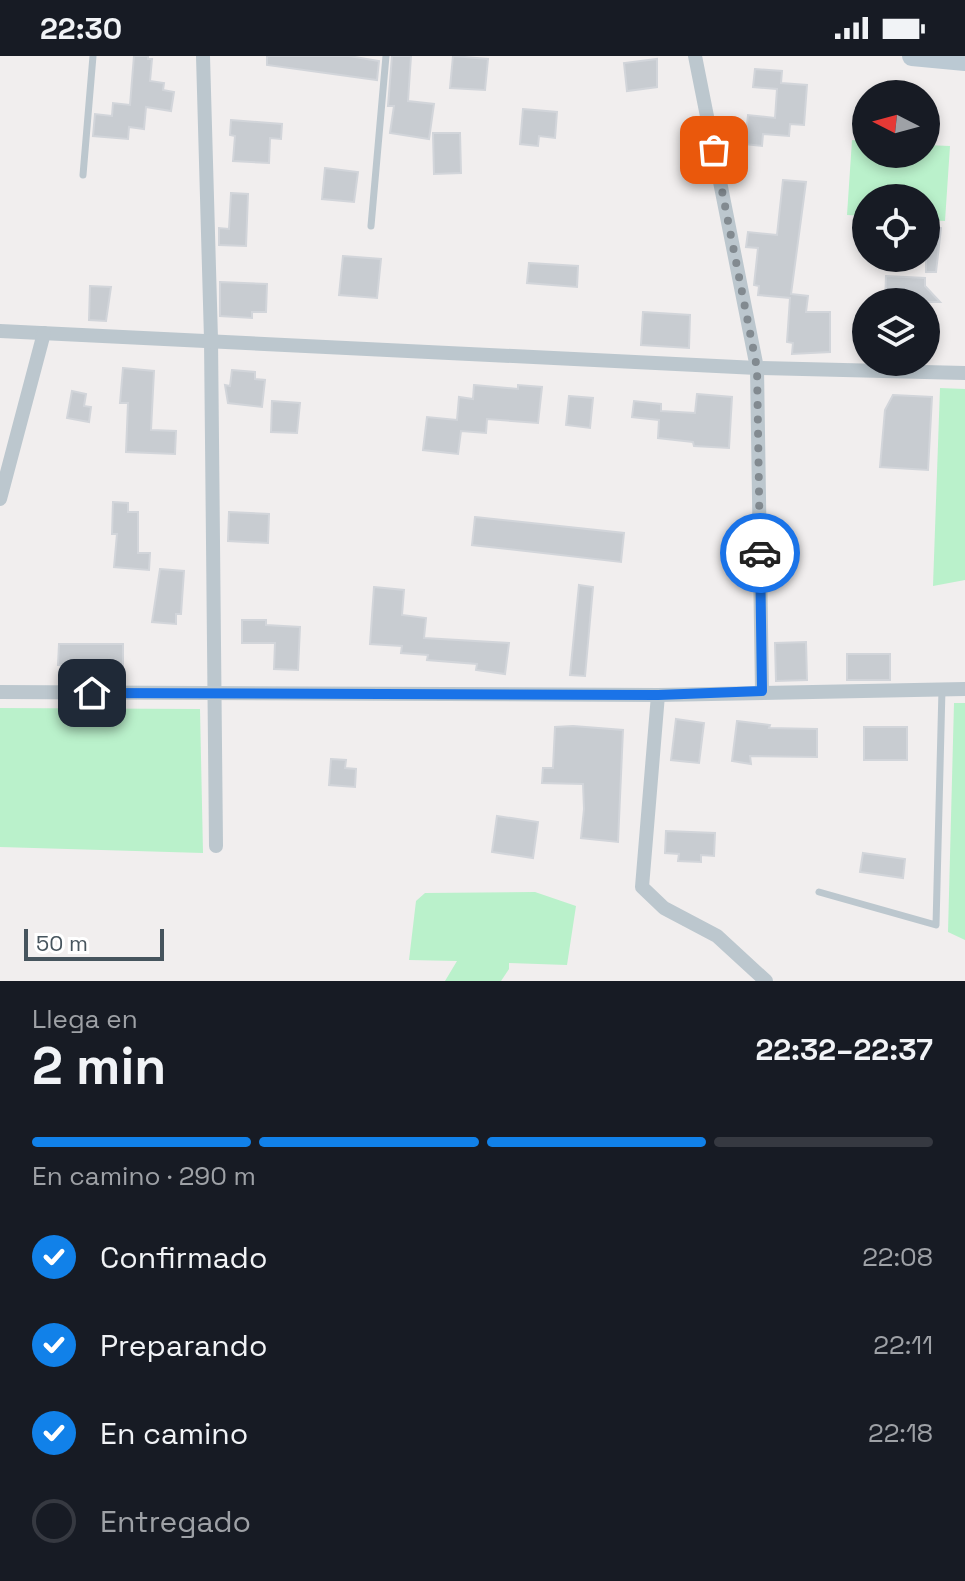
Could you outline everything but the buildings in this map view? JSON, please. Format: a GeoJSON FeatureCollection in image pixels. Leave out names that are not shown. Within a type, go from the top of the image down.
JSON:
{"type":"FeatureCollection","features":[{"type":"Feature","properties":{"kind":"main road"},"geometry":{"type":"LineString","coordinates":[[912,56],[965,61]]}},
{"type":"Feature","properties":{"kind":"street"},"geometry":{"type":"LineString","coordinates":[[203,56],[211,339],[216,846]]}},
{"type":"Feature","properties":{"kind":"street"},"geometry":{"type":"LineString","coordinates":[[695,56],[757,368],[762,691]]}},
{"type":"Feature","properties":{"kind":"street"},"geometry":{"type":"LineString","coordinates":[[0,331],[757,368],[965,373]]}},
{"type":"Feature","properties":{"kind":"street"},"geometry":{"type":"LineString","coordinates":[[0,499],[44,333]]}},
{"type":"Feature","properties":{"kind":"street"},"geometry":{"type":"LineString","coordinates":[[0,692],[658,695],[965,689]]}},
{"type":"Feature","properties":{"kind":"street"},"geometry":{"type":"LineString","coordinates":[[658,695],[642,887],[664,908],[717,936],[766,981]]}},
{"type":"Feature","properties":{"kind":"lane"},"geometry":{"type":"LineString","coordinates":[[83,175],[93,56]]}},
{"type":"Feature","properties":{"kind":"lane"},"geometry":{"type":"LineString","coordinates":[[371,226],[386,56]]}},
{"type":"Feature","properties":{"kind":"lane"},"geometry":{"type":"LineString","coordinates":[[819,892],[936,925],[942,689]]}},
{"type":"Feature","properties":{"kind":"green space"},"geometry":{"type":"Polygon","coordinates":[[[852,140],[852,168],[940,168],[940,146],[950,146],[945,221],[940,221],[940,184],[852,184],[852,215],[847,215],[852,140]]]}},
{"type":"Feature","properties":{"kind":"green space"},"geometry":{"type":"Polygon","coordinates":[[[940,388],[965,389],[965,580],[933,586],[940,388]]]}},
{"type":"Feature","properties":{"kind":"green space"},"geometry":{"type":"Polygon","coordinates":[[[954,703],[965,703],[965,940],[948,932],[954,703]]]}},
{"type":"Feature","properties":{"kind":"green space"},"geometry":{"type":"Polygon","coordinates":[[[0,708],[200,709],[203,853],[0,847],[0,708]]]}},
{"type":"Feature","properties":{"kind":"green space"},"geometry":{"type":"Polygon","coordinates":[[[535,892],[576,906],[567,965],[509,963],[509,969],[501,981],[445,981],[457,961],[409,960],[416,901],[425,893],[535,892]]]}},
{"type":"Feature","properties":{"kind":"way so far"},"geometry":{"type":"LineString","coordinates":[[714,150],[757,368],[760,553]]}},
{"type":"Feature","properties":{"kind":"route"},"geometry":{"type":"LineString","coordinates":[[92,693],[658,695],[762,691],[760,553]]}}]}
